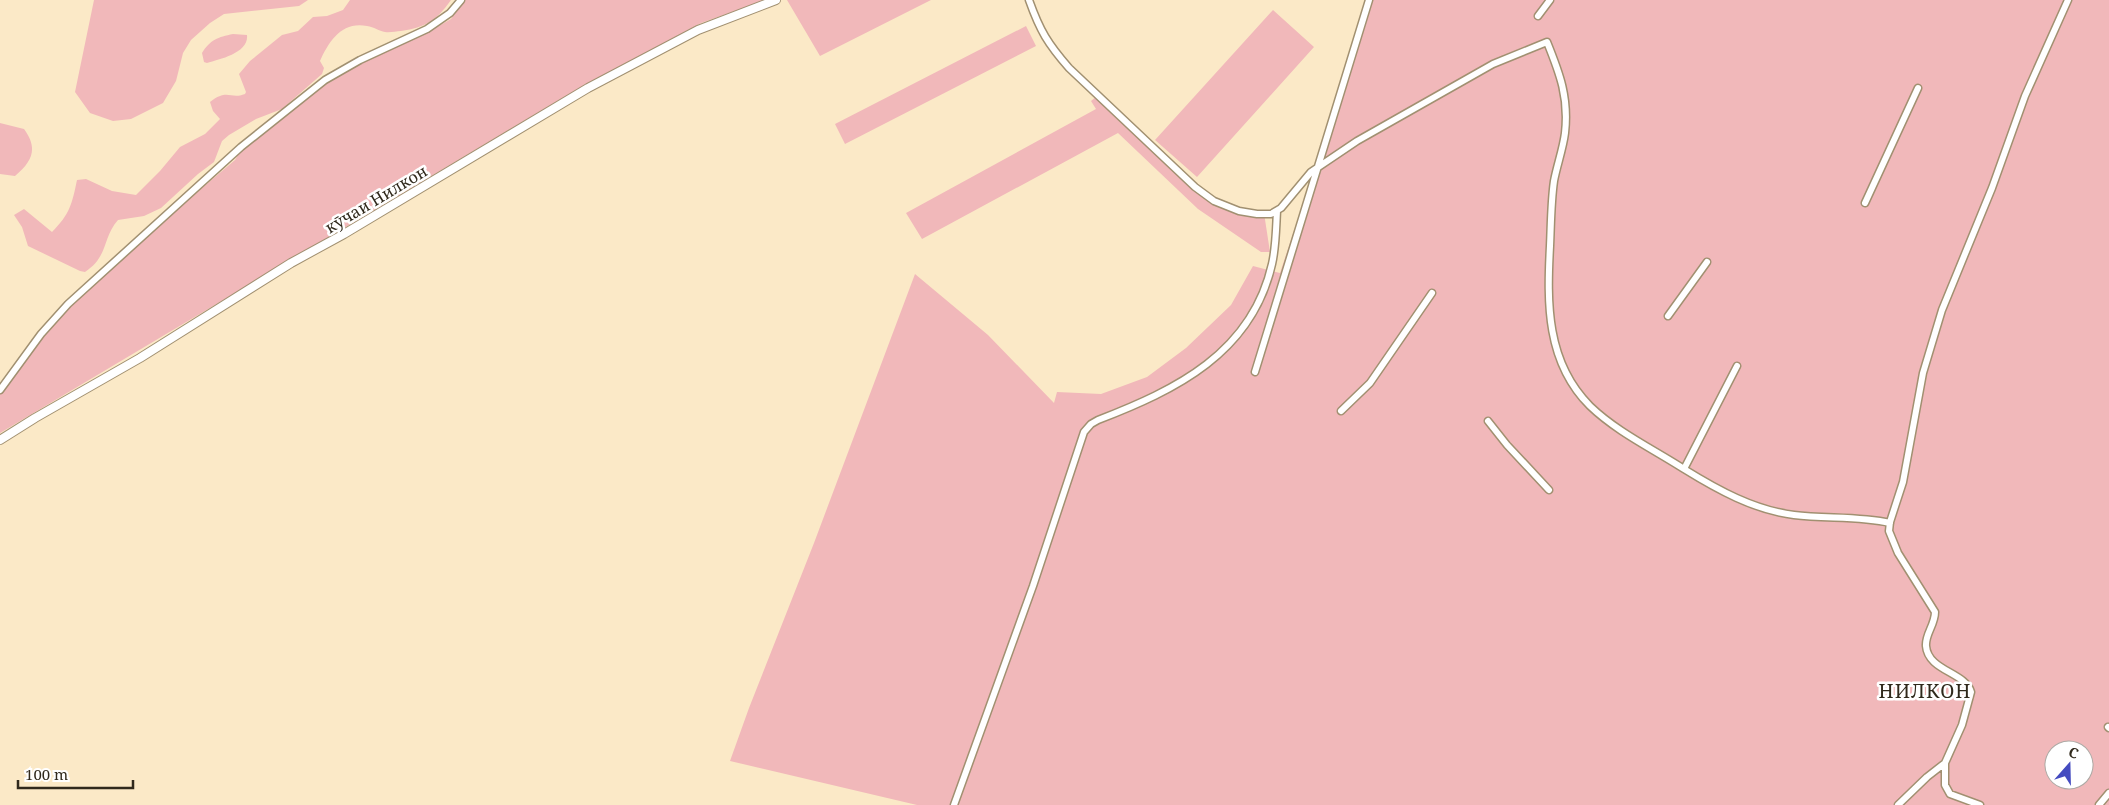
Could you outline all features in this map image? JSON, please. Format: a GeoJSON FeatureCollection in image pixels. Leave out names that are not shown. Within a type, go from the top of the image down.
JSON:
{"type":"FeatureCollection","features":[{"type":"Feature","properties":{"kind":"street"},"geometry":{"type":"LineString","coordinates":[[0,390],[41,334],[68,304],[242,147],[325,80],[360,60],[427,29],[444,17],[461,0]]}},
{"type":"Feature","properties":{"kind":"street","name":"кӯчаи Нилкон"},"geometry":{"type":"LineString","coordinates":[[0,440],[34,418],[140,358],[291,263],[344,234],[588,88],[698,30],[776,0]]}},
{"type":"Feature","properties":{"kind":"street"},"geometry":{"type":"LineString","coordinates":[[1030,0],[1039,28],[1054,50],[1070,68],[1195,187],[1214,201],[1239,211],[1266,215],[1277,211],[1303,180],[1318,167],[1366,136],[1493,64],[1547,42],[1564,87],[1566,108],[1565,134],[1552,193],[1548,288],[1549,312],[1557,350],[1570,379],[1590,406],[1607,420],[1684,469],[1730,495],[1766,509],[1793,514],[1872,519],[1890,524]]}},
{"type":"Feature","properties":{"kind":"street"},"geometry":{"type":"LineString","coordinates":[[1254,372],[1369,0]]}},
{"type":"Feature","properties":{"kind":"street"},"geometry":{"type":"LineString","coordinates":[[1538,16],[1550,0]]}},
{"type":"Feature","properties":{"kind":"street"},"geometry":{"type":"LineString","coordinates":[[1898,805],[1927,776],[1944,763],[1962,725],[1971,692],[1966,684],[1937,664],[1928,654],[1926,643],[1934,620],[1934,612],[1898,553],[1890,535],[1890,524],[1908,459],[1923,373],[1942,310],[1992,188],[2025,96],[2068,0]]}},
{"type":"Feature","properties":{"kind":"street"},"geometry":{"type":"LineString","coordinates":[[1865,203],[1918,88]]}},
{"type":"Feature","properties":{"kind":"street"},"geometry":{"type":"LineString","coordinates":[[954,805],[1036,577],[1084,432],[1091,424],[1098,420],[1149,400],[1180,384],[1217,357],[1233,339],[1254,313],[1262,296],[1273,260],[1277,211]]}},
{"type":"Feature","properties":{"kind":"street"},"geometry":{"type":"LineString","coordinates":[[1668,316],[1707,262]]}},
{"type":"Feature","properties":{"kind":"street"},"geometry":{"type":"LineString","coordinates":[[1341,411],[1370,384],[1432,293]]}},
{"type":"Feature","properties":{"kind":"street"},"geometry":{"type":"LineString","coordinates":[[1684,469],[1737,366]]}},
{"type":"Feature","properties":{"kind":"street"},"geometry":{"type":"LineString","coordinates":[[1488,421],[1507,445],[1549,490]]}},
{"type":"Feature","properties":{"kind":"street"},"geometry":{"type":"LineString","coordinates":[[1944,763],[1946,785],[1950,794],[1980,805]]}},
{"type":"Feature","properties":{"kind":"street"},"geometry":{"type":"LineString","coordinates":[[2099,805],[2109,793]]}},
{"type":"Feature","properties":{"kind":"shaded area"},"geometry":{"type":"Polygon","coordinates":[[[94,0],[308,0],[299,6],[224,14],[210,23],[191,40],[183,53],[176,81],[163,103],[131,119],[113,121],[90,113],[75,92],[94,0]]]}},
{"type":"Feature","properties":{"kind":"shaded area"},"geometry":{"type":"Polygon","coordinates":[[[350,0],[451,0],[435,18],[424,25],[389,32],[358,25],[338,34],[328,46],[320,61],[324,68],[322,74],[282,109],[256,119],[229,135],[222,141],[214,162],[161,208],[144,216],[118,220],[109,233],[98,260],[85,272],[28,246],[22,227],[14,215],[24,209],[52,232],[63,220],[69,208],[74,196],[77,180],[86,179],[112,191],[136,195],[180,147],[205,134],[220,119],[213,111],[210,102],[225,95],[236,96],[245,94],[246,92],[239,74],[250,61],[282,35],[298,31],[313,17],[327,16],[343,10],[350,0]]]}},
{"type":"Feature","properties":{"kind":"shaded area"},"geometry":{"type":"Polygon","coordinates":[[[464,0],[766,0],[701,23],[559,100],[0,433],[0,385],[41,328],[96,278],[235,160],[245,143],[286,109],[372,52],[391,49],[423,35],[451,19],[464,0]]]}},
{"type":"Feature","properties":{"kind":"shaded area"},"geometry":{"type":"Polygon","coordinates":[[[787,0],[931,0],[820,56],[787,0]]]}},
{"type":"Feature","properties":{"kind":"shaded area"},"geometry":{"type":"Polygon","coordinates":[[[1371,0],[2109,0],[2109,805],[917,805],[730,761],[915,274],[988,335],[1054,403],[1057,392],[1101,394],[1147,377],[1186,348],[1231,305],[1253,266],[1280,273],[1371,0]]]}},
{"type":"Feature","properties":{"kind":"shaded area"},"geometry":{"type":"Polygon","coordinates":[[[1273,10],[1314,47],[1197,177],[1155,140],[1273,10]]]}},
{"type":"Feature","properties":{"kind":"shaded area"},"geometry":{"type":"Polygon","coordinates":[[[1026,26],[1036,46],[845,144],[835,124],[1026,26]]]}},
{"type":"Feature","properties":{"kind":"shaded area"},"geometry":{"type":"Polygon","coordinates":[[[233,34],[247,35],[246,41],[239,51],[207,63],[204,62],[202,53],[211,42],[233,34]]]}},
{"type":"Feature","properties":{"kind":"shaded area"},"geometry":{"type":"Polygon","coordinates":[[[1097,96],[1202,196],[1239,210],[1264,213],[1270,252],[1261,252],[1198,209],[1118,133],[922,239],[906,213],[1096,109],[1091,101],[1097,96]]]}},
{"type":"Feature","properties":{"kind":"shaded area"},"geometry":{"type":"Polygon","coordinates":[[[0,123],[24,129],[31,142],[32,148],[29,160],[15,176],[0,174],[0,123]]]}},
{"type":"Feature","properties":{"kind":"district","name":"НИЛКОН"},"geometry":{"type":"Point","coordinates":[1925,691]}}]}
